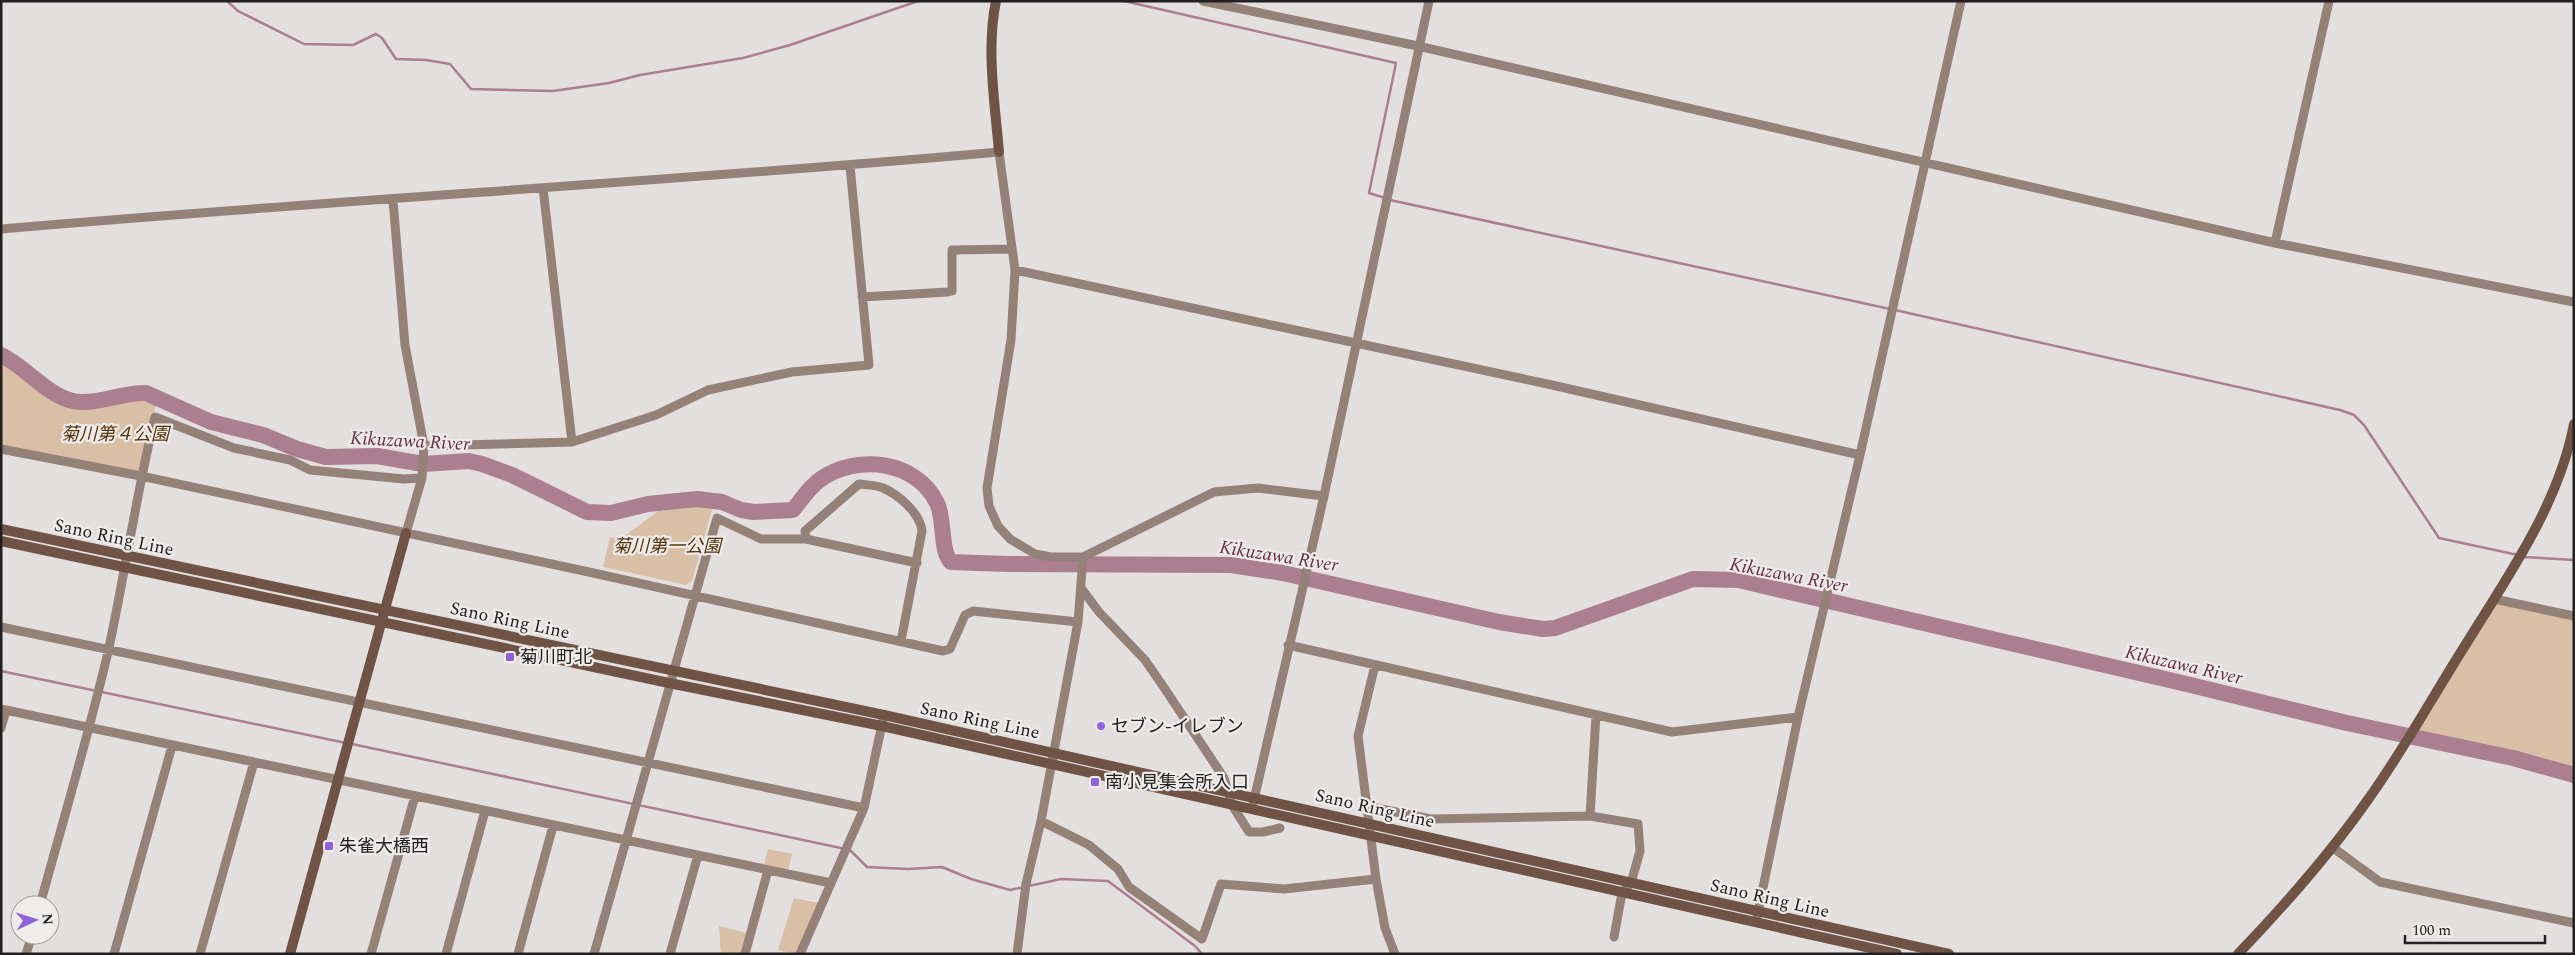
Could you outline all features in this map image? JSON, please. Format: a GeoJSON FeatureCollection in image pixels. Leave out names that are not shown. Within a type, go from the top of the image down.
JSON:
{"type":"FeatureCollection","features":[{"type":"Feature","properties":{"kind":"main road"},"geometry":{"type":"LineString","coordinates":[[996,1],[993,15],[993,79],[999,152]]}},
{"type":"Feature","properties":{"kind":"main road"},"geometry":{"type":"LineString","coordinates":[[2238,954],[2332,847],[2368,800],[2494,599],[2545,507],[2572,442],[2574,424]]}},
{"type":"Feature","properties":{"kind":"main road","name":"Sano Ring Line"},"geometry":{"type":"LineString","coordinates":[[1,529],[672,670],[1052,764],[1252,810],[1622,893],[1757,917]]}},
{"type":"Feature","properties":{"kind":"main road"},"geometry":{"type":"LineString","coordinates":[[290,954],[406,533]]}},
{"type":"Feature","properties":{"kind":"main road","name":"Sano Ring Line"},"geometry":{"type":"LineString","coordinates":[[1,541],[669,683],[1054,752],[1631,883],[1897,954]]}},
{"type":"Feature","properties":{"kind":"main road","name":"Sano Ring Line"},"geometry":{"type":"LineString","coordinates":[[1868,946],[1949,954]]}},
{"type":"Feature","properties":{"kind":"street"},"geometry":{"type":"LineString","coordinates":[[1203,1],[1418,46],[1925,164],[2276,243],[2574,302]]}},
{"type":"Feature","properties":{"kind":"street"},"geometry":{"type":"LineString","coordinates":[[1252,810],[1288,645],[1324,496],[1429,1]]}},
{"type":"Feature","properties":{"kind":"street"},"geometry":{"type":"LineString","coordinates":[[1757,917],[1798,717],[1860,455],[1961,1]]}},
{"type":"Feature","properties":{"kind":"street"},"geometry":{"type":"LineString","coordinates":[[2276,243],[2329,1]]}},
{"type":"Feature","properties":{"kind":"street"},"geometry":{"type":"LineString","coordinates":[[1,229],[249,208],[393,200],[850,166],[999,152],[1015,270],[1011,340],[987,488],[989,506],[998,526],[1020,547],[1035,554],[1051,557],[1083,557],[1214,492],[1258,488],[1324,496]]}},
{"type":"Feature","properties":{"kind":"street"},"geometry":{"type":"LineString","coordinates":[[424,446],[572,442],[656,415],[708,390],[792,372],[869,365],[850,166]]}},
{"type":"Feature","properties":{"kind":"street"},"geometry":{"type":"LineString","coordinates":[[543,188],[572,442]]}},
{"type":"Feature","properties":{"kind":"street"},"geometry":{"type":"LineString","coordinates":[[393,200],[405,345],[424,446],[422,478],[406,533]]}},
{"type":"Feature","properties":{"kind":"street"},"geometry":{"type":"LineString","coordinates":[[862,296],[952,291],[952,250],[1011,249]]}},
{"type":"Feature","properties":{"kind":"street"},"geometry":{"type":"LineString","coordinates":[[1015,270],[1552,385],[1860,455]]}},
{"type":"Feature","properties":{"kind":"street"},"geometry":{"type":"LineString","coordinates":[[43,895],[89,728],[108,650],[141,476],[155,417],[234,448],[290,460],[310,470],[404,479],[422,478]]}},
{"type":"Feature","properties":{"kind":"street"},"geometry":{"type":"LineString","coordinates":[[1,449],[141,476],[948,651],[954,645],[965,616],[972,611],[1078,622]]}},
{"type":"Feature","properties":{"kind":"street"},"geometry":{"type":"LineString","coordinates":[[806,539],[805,531],[816,519],[859,484],[880,487],[908,506],[921,524],[922,531],[901,641]]}},
{"type":"Feature","properties":{"kind":"street"},"geometry":{"type":"LineString","coordinates":[[594,954],[693,595],[717,518],[761,539],[806,539],[917,563]]}},
{"type":"Feature","properties":{"kind":"street"},"geometry":{"type":"LineString","coordinates":[[1017,954],[1026,884],[1041,821],[1078,622],[1083,557]]}},
{"type":"Feature","properties":{"kind":"street"},"geometry":{"type":"LineString","coordinates":[[1081,588],[1099,612],[1146,660],[1224,778],[1232,805],[1249,832],[1263,832],[1280,828]]}},
{"type":"Feature","properties":{"kind":"street"},"geometry":{"type":"LineString","coordinates":[[2494,599],[2574,616]]}},
{"type":"Feature","properties":{"kind":"street"},"geometry":{"type":"LineString","coordinates":[[1,627],[864,808]]}},
{"type":"Feature","properties":{"kind":"street"},"geometry":{"type":"LineString","coordinates":[[1288,645],[1672,732],[1798,717]]}},
{"type":"Feature","properties":{"kind":"street"},"geometry":{"type":"LineString","coordinates":[[1374,665],[1358,736],[1376,880],[1385,928],[1395,954]]}},
{"type":"Feature","properties":{"kind":"street"},"geometry":{"type":"LineString","coordinates":[[1,728],[4,709],[831,884]]}},
{"type":"Feature","properties":{"kind":"street"},"geometry":{"type":"LineString","coordinates":[[1590,816],[1596,715]]}},
{"type":"Feature","properties":{"kind":"street"},"geometry":{"type":"LineString","coordinates":[[800,954],[864,808],[883,721]]}},
{"type":"Feature","properties":{"kind":"street"},"geometry":{"type":"LineString","coordinates":[[114,954],[172,746]]}},
{"type":"Feature","properties":{"kind":"street"},"geometry":{"type":"LineString","coordinates":[[200,954],[254,762]]}},
{"type":"Feature","properties":{"kind":"street"},"geometry":{"type":"LineString","coordinates":[[372,954],[415,796]]}},
{"type":"Feature","properties":{"kind":"street"},"geometry":{"type":"LineString","coordinates":[[1366,806],[1431,819],[1590,816],[1638,824],[1640,852],[1631,883],[1622,893],[1614,937]]}},
{"type":"Feature","properties":{"kind":"street"},"geometry":{"type":"LineString","coordinates":[[446,954],[485,811]]}},
{"type":"Feature","properties":{"kind":"street"},"geometry":{"type":"LineString","coordinates":[[1041,821],[1089,845],[1118,869],[1129,888],[1202,938],[1221,884],[1284,889],[1376,880]]}},
{"type":"Feature","properties":{"kind":"street"},"geometry":{"type":"LineString","coordinates":[[518,954],[553,826]]}},
{"type":"Feature","properties":{"kind":"street"},"geometry":{"type":"LineString","coordinates":[[2332,847],[2380,882],[2574,923]]}},
{"type":"Feature","properties":{"kind":"street"},"geometry":{"type":"LineString","coordinates":[[670,954],[698,855]]}},
{"type":"Feature","properties":{"kind":"street"},"geometry":{"type":"LineString","coordinates":[[745,954],[768,870]]}},
{"type":"Feature","properties":{"kind":"green space","name":"菊川第４公園"},"geometry":{"type":"Polygon","coordinates":[[[1,359],[64,403],[81,406],[138,395],[157,400],[139,473],[1,446],[1,359]]]}},
{"type":"Feature","properties":{"kind":"green space","name":"菊川第一公園"},"geometry":{"type":"Polygon","coordinates":[[[694,502],[713,506],[692,581],[686,585],[603,567],[610,537],[619,540],[668,504],[694,502]]]}},
{"type":"Feature","properties":{"kind":"green space"},"geometry":{"type":"Polygon","coordinates":[[[2494,599],[2574,616],[2574,772],[2513,758],[2413,728],[2494,599]]]}},
{"type":"Feature","properties":{"kind":"green space"},"geometry":{"type":"Polygon","coordinates":[[[768,849],[792,854],[788,871],[764,866],[768,849]]]}},
{"type":"Feature","properties":{"kind":"green space"},"geometry":{"type":"Polygon","coordinates":[[[794,898],[819,903],[796,954],[778,950],[794,898]]]}},
{"type":"Feature","properties":{"kind":"green space"},"geometry":{"type":"Polygon","coordinates":[[[719,926],[747,933],[742,954],[721,954],[719,926]]]}},
{"type":"Feature","properties":{"kind":"waterway"},"geometry":{"type":"LineString","coordinates":[[227,1],[238,11],[304,44],[353,45],[376,34],[382,38],[396,59],[426,60],[450,64],[471,89],[553,91],[609,83],[640,75],[743,58],[790,45],[918,1]]}},
{"type":"Feature","properties":{"kind":"waterway"},"geometry":{"type":"LineString","coordinates":[[1124,1],[1396,63],[1369,193],[1385,198]]}},
{"type":"Feature","properties":{"kind":"waterway"},"geometry":{"type":"LineString","coordinates":[[1390,200],[1890,309]]}},
{"type":"Feature","properties":{"kind":"waterway"},"geometry":{"type":"LineString","coordinates":[[1895,310],[2340,410],[2354,415],[2364,425],[2439,538],[2518,555]]}},
{"type":"Feature","properties":{"kind":"waterway","name":"Kikuzawa River"},"geometry":{"type":"LineString","coordinates":[[1,355],[11,360],[50,390],[70,400],[89,402],[130,394],[146,393],[211,422],[263,435],[297,449],[326,457],[377,456],[423,464],[469,461],[512,475],[587,512],[611,513],[648,504],[697,499],[722,502],[741,510],[754,512],[793,510],[813,486],[835,471],[851,466],[868,464],[885,466],[901,470],[915,478],[927,489],[937,503],[945,551],[951,562],[1231,565],[1283,573],[1499,622],[1543,629],[1555,628],[1693,579],[1738,580],[2347,723],[2513,758],[2574,775]]}},
{"type":"Feature","properties":{"kind":"waterway"},"geometry":{"type":"LineString","coordinates":[[2523,557],[2574,560]]}},
{"type":"Feature","properties":{"kind":"waterway"},"geometry":{"type":"LineString","coordinates":[[1,671],[346,743]]}},
{"type":"Feature","properties":{"kind":"waterway"},"geometry":{"type":"LineString","coordinates":[[352,744],[850,850],[867,867],[908,869],[942,867],[971,879],[1010,890],[1061,879],[1108,881],[1195,946],[1202,954]]}},
{"type":"Feature","properties":{"kind":"place","name":"菊川町北"},"geometry":{"type":"Point","coordinates":[510,657]}},
{"type":"Feature","properties":{"kind":"place","name":"セブン-イレブン"},"geometry":{"type":"Point","coordinates":[1101,726]}},
{"type":"Feature","properties":{"kind":"place","name":"南小見集会所入口"},"geometry":{"type":"Point","coordinates":[1095,782]}},
{"type":"Feature","properties":{"kind":"place","name":"朱雀大橋西"},"geometry":{"type":"Point","coordinates":[329,846]}}]}
